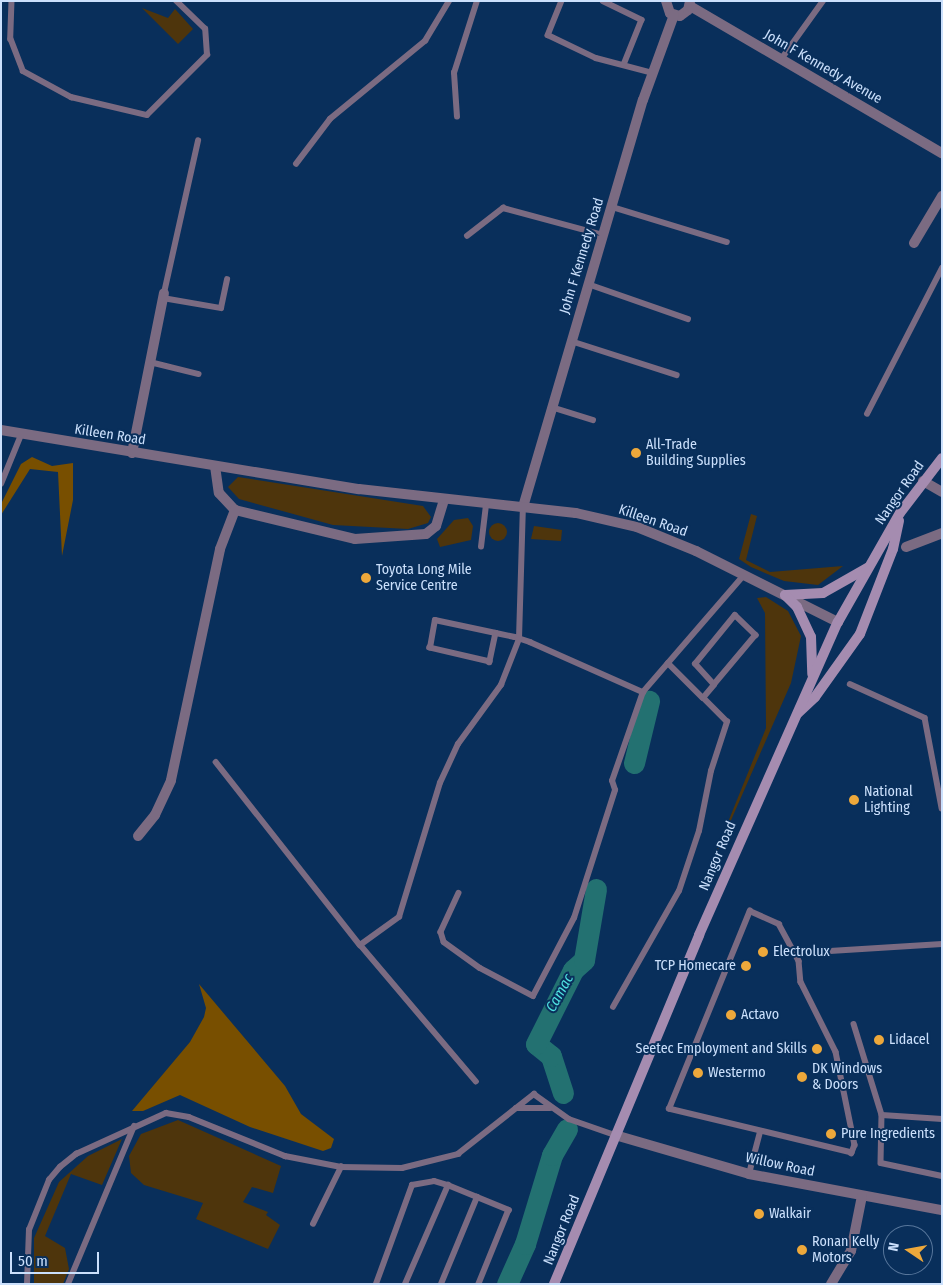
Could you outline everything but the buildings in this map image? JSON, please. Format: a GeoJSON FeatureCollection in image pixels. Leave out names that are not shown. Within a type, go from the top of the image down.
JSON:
{"type":"FeatureCollection","features":[{"type":"Feature","properties":{"kind":"main road","name":"Nangor Road"},"geometry":{"type":"LineString","coordinates":[[554,1284],[615,1135],[812,677],[838,622],[900,512],[942,458]]}},
{"type":"Feature","properties":{"kind":"main road"},"geometry":{"type":"LineString","coordinates":[[794,717],[815,697],[860,634],[894,548],[900,512]]}},
{"type":"Feature","properties":{"kind":"main road"},"geometry":{"type":"LineString","coordinates":[[785,595],[823,593],[870,566]]}},
{"type":"Feature","properties":{"kind":"main road"},"geometry":{"type":"LineString","coordinates":[[785,595],[797,607],[811,637],[812,677]]}},
{"type":"Feature","properties":{"kind":"street"},"geometry":{"type":"LineString","coordinates":[[666,1],[674,16],[684,15],[690,4]]}},
{"type":"Feature","properties":{"kind":"street","name":"John F Kennedy Avenue"},"geometry":{"type":"LineString","coordinates":[[690,4],[942,153]]}},
{"type":"Feature","properties":{"kind":"street","name":"John F Kennedy Road"},"geometry":{"type":"LineString","coordinates":[[522,507],[652,73],[674,16]]}},
{"type":"Feature","properties":{"kind":"street"},"geometry":{"type":"LineString","coordinates":[[914,243],[942,196]]}},
{"type":"Feature","properties":{"kind":"street"},"geometry":{"type":"LineString","coordinates":[[132,452],[163,295]]}},
{"type":"Feature","properties":{"kind":"street","name":"Killeen Road"},"geometry":{"type":"LineString","coordinates":[[1,430],[21,435],[215,466],[444,500],[576,513],[638,527],[744,575],[838,622]]}},
{"type":"Feature","properties":{"kind":"street"},"geometry":{"type":"LineString","coordinates":[[215,466],[219,493],[235,510],[355,539],[412,538],[436,526],[444,500]]}},
{"type":"Feature","properties":{"kind":"street"},"geometry":{"type":"LineString","coordinates":[[923,481],[942,492]]}},
{"type":"Feature","properties":{"kind":"street"},"geometry":{"type":"LineString","coordinates":[[138,836],[155,815],[171,780],[220,549],[235,510]]}},
{"type":"Feature","properties":{"kind":"street"},"geometry":{"type":"LineString","coordinates":[[906,547],[942,533]]}},
{"type":"Feature","properties":{"kind":"street","name":"Willow Road"},"geometry":{"type":"LineString","coordinates":[[615,1135],[749,1174],[942,1210]]}},
{"type":"Feature","properties":{"kind":"street"},"geometry":{"type":"LineString","coordinates":[[830,1284],[851,1251],[862,1196]]}},
{"type":"Feature","properties":{"kind":"lane"},"geometry":{"type":"LineString","coordinates":[[12,1],[11,39],[22,71],[71,98],[147,115],[207,55],[205,29],[176,1]]}},
{"type":"Feature","properties":{"kind":"lane"},"geometry":{"type":"LineString","coordinates":[[296,164],[330,119],[425,40],[449,1]]}},
{"type":"Feature","properties":{"kind":"lane"},"geometry":{"type":"LineString","coordinates":[[457,116],[454,73],[477,1]]}},
{"type":"Feature","properties":{"kind":"lane"},"geometry":{"type":"LineString","coordinates":[[562,1],[548,35],[596,58],[652,73]]}},
{"type":"Feature","properties":{"kind":"lane"},"geometry":{"type":"LineString","coordinates":[[603,1],[642,20],[624,65]]}},
{"type":"Feature","properties":{"kind":"lane"},"geometry":{"type":"LineString","coordinates":[[782,58],[823,1]]}},
{"type":"Feature","properties":{"kind":"lane"},"geometry":{"type":"LineString","coordinates":[[198,142],[163,295],[221,308],[227,280]]}},
{"type":"Feature","properties":{"kind":"lane"},"geometry":{"type":"LineString","coordinates":[[612,207],[727,242]]}},
{"type":"Feature","properties":{"kind":"lane"},"geometry":{"type":"LineString","coordinates":[[466,236],[503,208],[603,235]]}},
{"type":"Feature","properties":{"kind":"lane"},"geometry":{"type":"LineString","coordinates":[[867,414],[942,268]]}},
{"type":"Feature","properties":{"kind":"lane"},"geometry":{"type":"LineString","coordinates":[[588,284],[688,319]]}},
{"type":"Feature","properties":{"kind":"lane"},"geometry":{"type":"LineString","coordinates":[[571,341],[677,375]]}},
{"type":"Feature","properties":{"kind":"lane"},"geometry":{"type":"LineString","coordinates":[[150,362],[199,374]]}},
{"type":"Feature","properties":{"kind":"lane"},"geometry":{"type":"LineString","coordinates":[[551,407],[593,420]]}},
{"type":"Feature","properties":{"kind":"lane"},"geometry":{"type":"LineString","coordinates":[[1,484],[21,435]]}},
{"type":"Feature","properties":{"kind":"lane"},"geometry":{"type":"LineString","coordinates":[[481,547],[486,504]]}},
{"type":"Feature","properties":{"kind":"lane"},"geometry":{"type":"LineString","coordinates":[[360,945],[398,917],[440,783],[458,744],[501,685],[519,639],[522,507]]}},
{"type":"Feature","properties":{"kind":"lane"},"geometry":{"type":"LineString","coordinates":[[459,893],[442,932],[444,942],[480,968],[533,996],[574,918],[615,790],[612,781],[643,692],[744,575]]}},
{"type":"Feature","properties":{"kind":"lane"},"geometry":{"type":"LineString","coordinates":[[703,698],[714,685],[756,635],[735,615],[695,664],[714,685]]}},
{"type":"Feature","properties":{"kind":"lane"},"geometry":{"type":"LineString","coordinates":[[496,633],[490,662],[430,648],[435,620],[496,633],[519,639],[643,692]]}},
{"type":"Feature","properties":{"kind":"lane"},"geometry":{"type":"LineString","coordinates":[[613,1007],[679,891],[699,831],[711,771],[727,722],[668,663]]}},
{"type":"Feature","properties":{"kind":"lane"},"geometry":{"type":"LineString","coordinates":[[850,684],[925,718],[942,808]]}},
{"type":"Feature","properties":{"kind":"lane"},"geometry":{"type":"LineString","coordinates":[[216,762],[360,945],[476,1082]]}},
{"type":"Feature","properties":{"kind":"lane"},"geometry":{"type":"LineString","coordinates":[[750,911],[779,924],[800,961],[801,982],[836,1052],[855,1145],[852,1153],[760,1132],[669,1109],[750,911]]}},
{"type":"Feature","properties":{"kind":"lane"},"geometry":{"type":"LineString","coordinates":[[830,952],[942,944]]}},
{"type":"Feature","properties":{"kind":"lane"},"geometry":{"type":"LineString","coordinates":[[854,1024],[882,1116],[881,1163],[942,1176]]}},
{"type":"Feature","properties":{"kind":"lane"},"geometry":{"type":"LineString","coordinates":[[27,1284],[28,1230],[49,1180],[76,1154],[134,1126],[176,1112],[285,1156],[341,1167],[402,1168],[434,1163],[470,1146],[534,1094],[545,1099],[550,1108],[569,1119],[615,1135]]}},
{"type":"Feature","properties":{"kind":"lane"},"geometry":{"type":"LineString","coordinates":[[516,1108],[544,1111],[550,1108]]}},
{"type":"Feature","properties":{"kind":"lane"},"geometry":{"type":"LineString","coordinates":[[882,1116],[942,1119]]}},
{"type":"Feature","properties":{"kind":"lane"},"geometry":{"type":"LineString","coordinates":[[68,1284],[134,1126]]}},
{"type":"Feature","properties":{"kind":"lane"},"geometry":{"type":"LineString","coordinates":[[749,1174],[760,1132]]}},
{"type":"Feature","properties":{"kind":"lane"},"geometry":{"type":"LineString","coordinates":[[313,1224],[341,1167]]}},
{"type":"Feature","properties":{"kind":"lane"},"geometry":{"type":"LineString","coordinates":[[376,1284],[412,1185],[434,1181],[509,1210],[479,1284]]}},
{"type":"Feature","properties":{"kind":"lane"},"geometry":{"type":"LineString","coordinates":[[405,1284],[448,1185]]}},
{"type":"Feature","properties":{"kind":"lane"},"geometry":{"type":"LineString","coordinates":[[441,1284],[477,1197]]}},
{"type":"Feature","properties":{"kind":"shaded area"},"geometry":{"type":"Polygon","coordinates":[[[142,8],[168,18],[175,9],[193,29],[178,44],[142,8]]]}},
{"type":"Feature","properties":{"kind":"shaded area"},"geometry":{"type":"Polygon","coordinates":[[[32,457],[52,466],[73,463],[73,500],[62,556],[58,472],[30,469],[1,515],[1,504],[21,464],[32,457]]]}},
{"type":"Feature","properties":{"kind":"shaded area"},"geometry":{"type":"Polygon","coordinates":[[[238,477],[423,506],[431,517],[428,523],[408,529],[333,525],[239,499],[228,487],[238,477]]]}},
{"type":"Feature","properties":{"kind":"shaded area"},"geometry":{"type":"Polygon","coordinates":[[[751,514],[757,516],[746,560],[770,572],[843,566],[818,585],[784,581],[751,567],[739,559],[751,514]]]}},
{"type":"Feature","properties":{"kind":"shaded area"},"geometry":{"type":"Polygon","coordinates":[[[468,518],[473,526],[471,540],[440,547],[437,539],[454,520],[468,518]]]}},
{"type":"Feature","properties":{"kind":"shaded area"},"geometry":{"type":"Polygon","coordinates":[[[494,523],[502,523],[507,528],[505,539],[494,541],[489,536],[489,528],[494,523]]]}},
{"type":"Feature","properties":{"kind":"shaded area"},"geometry":{"type":"Polygon","coordinates":[[[534,526],[562,530],[561,541],[531,539],[534,526]]]}},
{"type":"Feature","properties":{"kind":"shaded area"},"geometry":{"type":"Polygon","coordinates":[[[766,597],[788,611],[801,636],[791,683],[701,889],[766,728],[765,613],[757,598],[766,597]]]}},
{"type":"Feature","properties":{"kind":"shaded area"},"geometry":{"type":"Polygon","coordinates":[[[199,984],[285,1086],[301,1114],[334,1139],[331,1148],[323,1151],[250,1127],[180,1095],[143,1111],[132,1111],[190,1042],[204,1017],[206,1008],[199,984]]]}},
{"type":"Feature","properties":{"kind":"shaded area"},"geometry":{"type":"Polygon","coordinates":[[[178,1120],[281,1166],[273,1193],[252,1187],[243,1202],[268,1212],[266,1215],[280,1225],[268,1249],[196,1219],[203,1203],[144,1185],[131,1173],[129,1156],[141,1134],[178,1120]]]}},
{"type":"Feature","properties":{"kind":"shaded area"},"geometry":{"type":"Polygon","coordinates":[[[122,1139],[102,1185],[71,1174],[45,1236],[65,1248],[69,1269],[63,1284],[34,1284],[34,1238],[59,1182],[88,1156],[122,1139]]]}},
{"type":"Feature","properties":{"kind":"waterway","name":"Camac"},"geometry":{"type":"LineString","coordinates":[[634,763],[649,701]]}},
{"type":"Feature","properties":{"kind":"waterway","name":"Camac"},"geometry":{"type":"LineString","coordinates":[[563,1093],[551,1056],[536,1044],[573,970],[584,960],[596,889]]}},
{"type":"Feature","properties":{"kind":"waterway","name":"Camac"},"geometry":{"type":"LineString","coordinates":[[507,1284],[525,1244],[552,1155],[567,1129]]}},
{"type":"Feature","properties":{"kind":"place","name":"All-Trade Building Supplies"},"geometry":{"type":"Point","coordinates":[636,453]}},
{"type":"Feature","properties":{"kind":"place","name":"Toyota Long Mile Service Centre"},"geometry":{"type":"Point","coordinates":[366,578]}},
{"type":"Feature","properties":{"kind":"place","name":"National Lighting"},"geometry":{"type":"Point","coordinates":[854,800]}},
{"type":"Feature","properties":{"kind":"place","name":"Electrolux"},"geometry":{"type":"Point","coordinates":[763,952]}},
{"type":"Feature","properties":{"kind":"place","name":"TCP Homecare"},"geometry":{"type":"Point","coordinates":[746,966]}},
{"type":"Feature","properties":{"kind":"place","name":"Actavo"},"geometry":{"type":"Point","coordinates":[731,1015]}},
{"type":"Feature","properties":{"kind":"place","name":"Lidacel"},"geometry":{"type":"Point","coordinates":[879,1040]}},
{"type":"Feature","properties":{"kind":"place","name":"Seetec Employment and Skills"},"geometry":{"type":"Point","coordinates":[817,1049]}},
{"type":"Feature","properties":{"kind":"place","name":"Westermo"},"geometry":{"type":"Point","coordinates":[698,1073]}},
{"type":"Feature","properties":{"kind":"place","name":"DK Windows & Doors"},"geometry":{"type":"Point","coordinates":[802,1077]}},
{"type":"Feature","properties":{"kind":"place","name":"Pure Ingredients"},"geometry":{"type":"Point","coordinates":[831,1134]}},
{"type":"Feature","properties":{"kind":"place","name":"Walkair"},"geometry":{"type":"Point","coordinates":[759,1214]}},
{"type":"Feature","properties":{"kind":"place","name":"Ronan Kelly Motors"},"geometry":{"type":"Point","coordinates":[802,1250]}}]}
